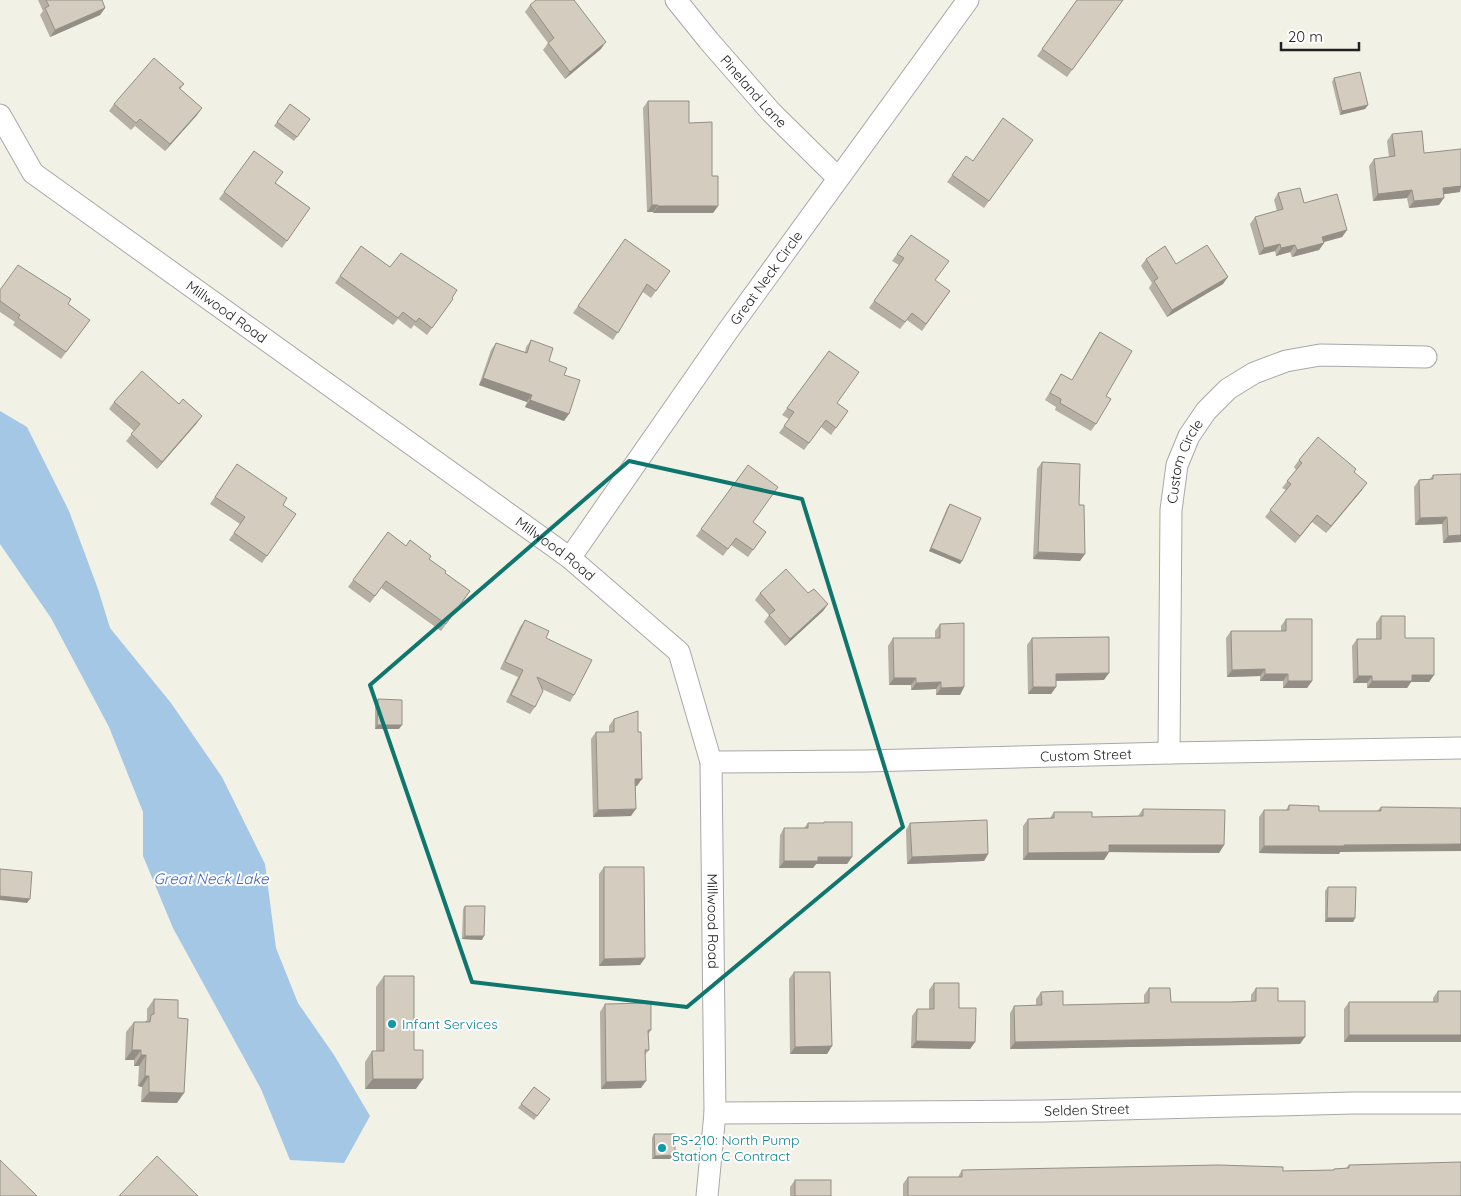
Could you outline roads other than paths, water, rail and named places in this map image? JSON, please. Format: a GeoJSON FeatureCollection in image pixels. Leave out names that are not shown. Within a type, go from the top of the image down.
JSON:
{"type":"FeatureCollection","features":[{"type":"Feature","properties":{"kind":"street","name":"Pineland Lane"},"geometry":{"type":"LineString","coordinates":[[676,0],[771,112],[838,178]]}},
{"type":"Feature","properties":{"kind":"street","name":"Great Neck Circle"},"geometry":{"type":"LineString","coordinates":[[570,558],[727,332],[968,0]]}},
{"type":"Feature","properties":{"kind":"street","name":"Millwood Road"},"geometry":{"type":"LineString","coordinates":[[0,115],[33,173],[570,558],[679,652],[711,762],[715,1113],[707,1196]]}},
{"type":"Feature","properties":{"kind":"street","name":"Custom Circle"},"geometry":{"type":"LineString","coordinates":[[1169,753],[1171,510],[1177,465],[1189,436],[1206,411],[1228,389],[1254,373],[1286,361],[1320,355],[1426,357]]}},
{"type":"Feature","properties":{"kind":"street","name":"Custom Street"},"geometry":{"type":"LineString","coordinates":[[711,762],[866,761],[1461,748]]}},
{"type":"Feature","properties":{"kind":"street","name":"Selden Street"},"geometry":{"type":"LineString","coordinates":[[715,1113],[1044,1111],[1352,1103],[1461,1103]]}},
{"type":"Feature","properties":{"kind":"water","name":"Great Neck Lake"},"geometry":{"type":"Polygon","coordinates":[[[0,411],[27,427],[69,511],[98,589],[110,628],[171,703],[222,777],[265,864],[276,948],[298,1003],[334,1055],[370,1116],[344,1163],[290,1160],[261,1089],[173,928],[143,856],[143,812],[109,727],[51,618],[0,544],[0,411]]]}},
{"type":"Feature","properties":{"kind":"place","name":"Infant Services"},"geometry":{"type":"Point","coordinates":[392,1024]}},
{"type":"Feature","properties":{"kind":"place","name":"PS-210: North Pump Station C Contract"},"geometry":{"type":"Point","coordinates":[662,1148]}}]}
